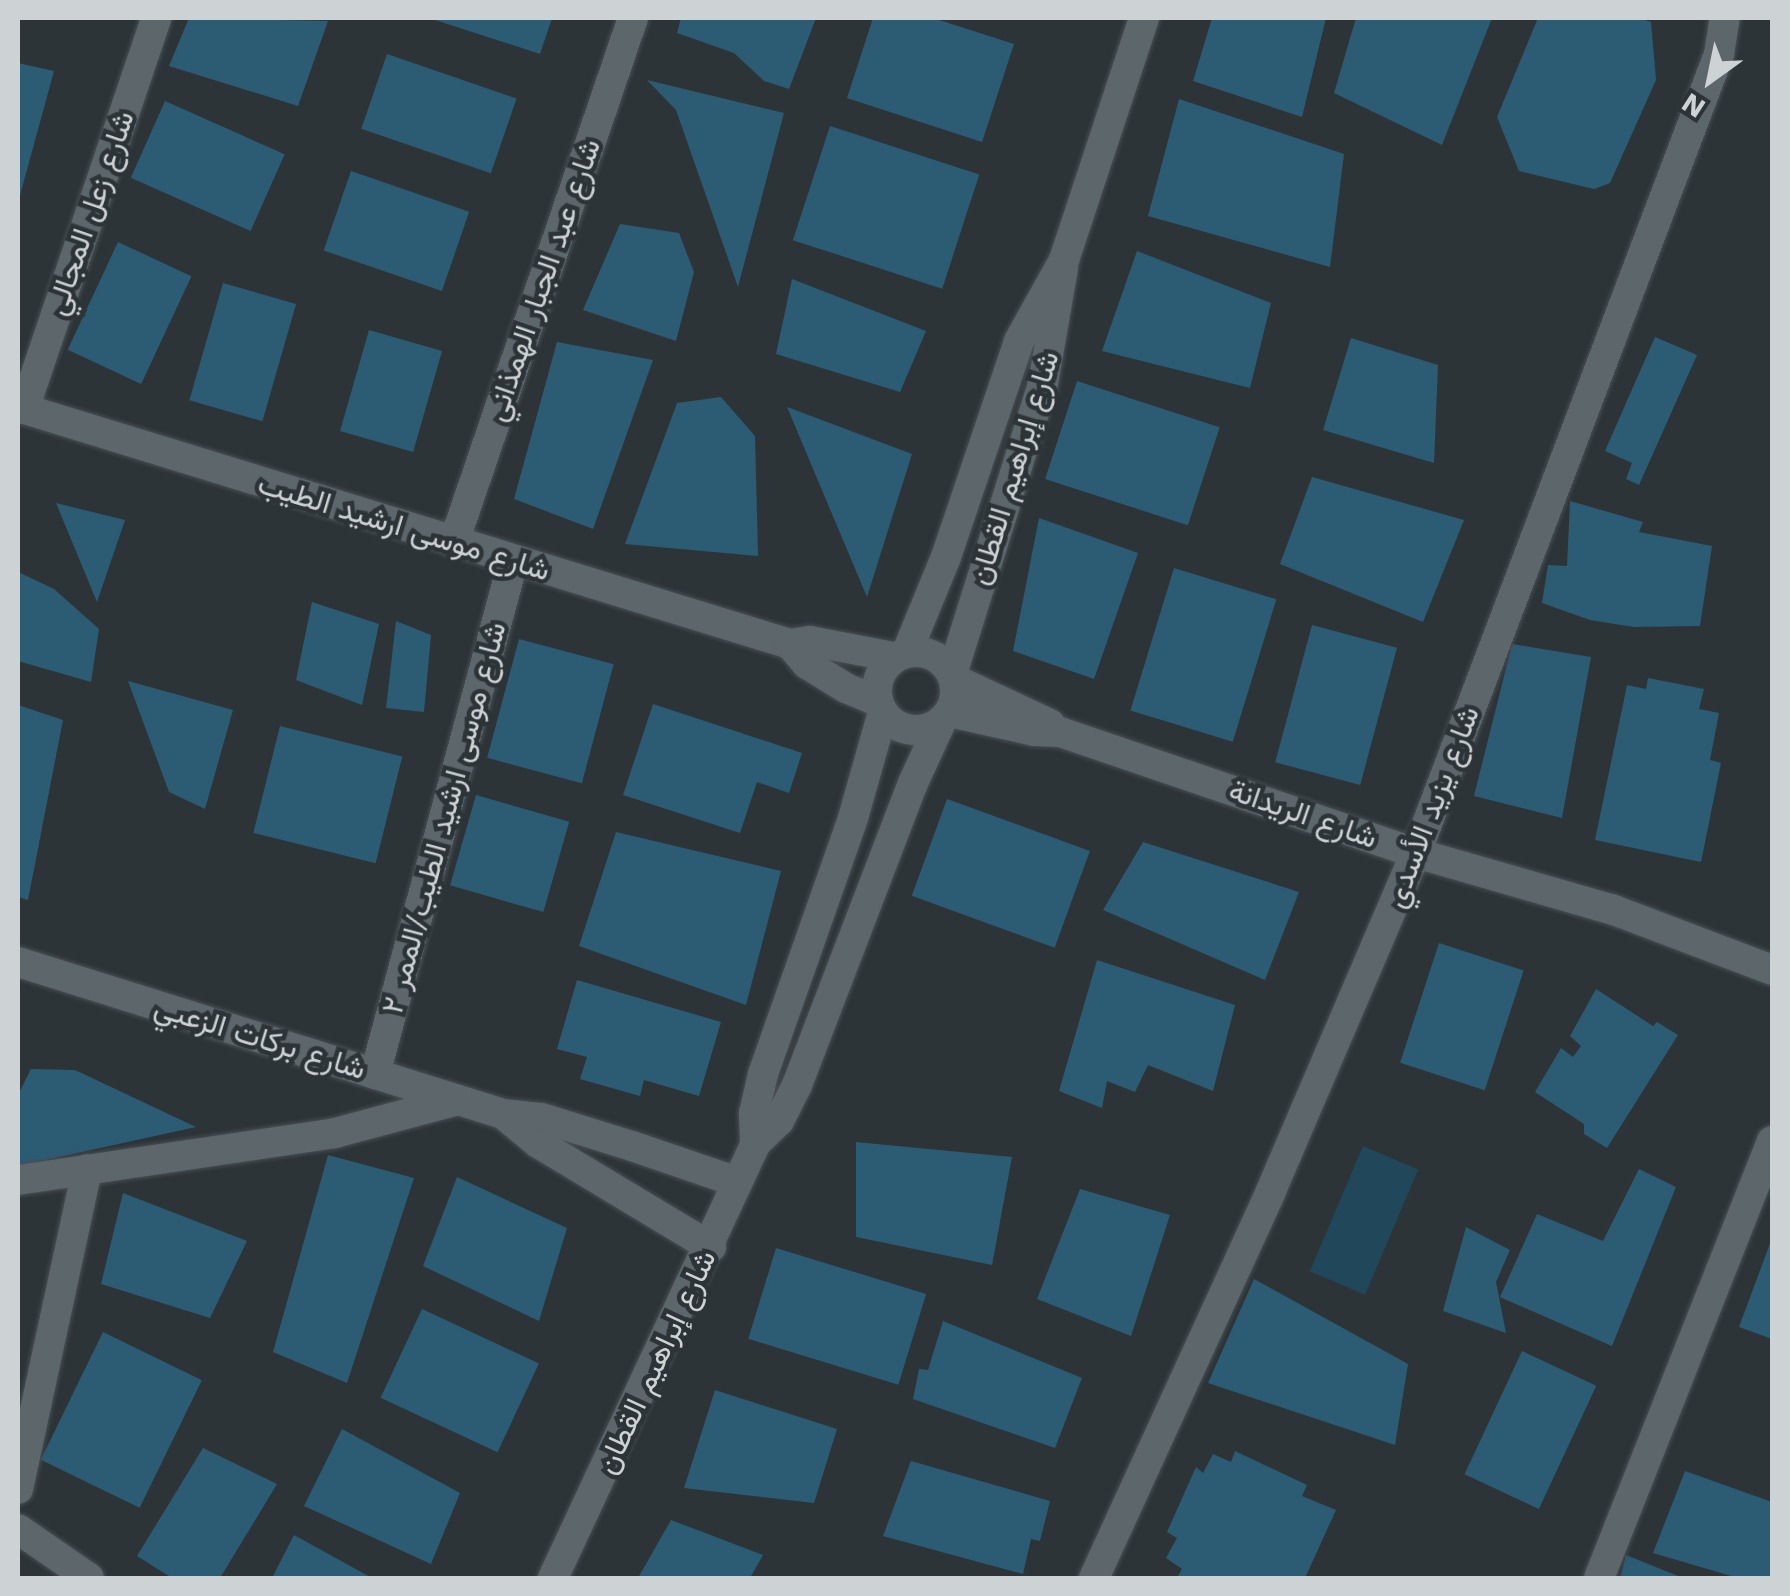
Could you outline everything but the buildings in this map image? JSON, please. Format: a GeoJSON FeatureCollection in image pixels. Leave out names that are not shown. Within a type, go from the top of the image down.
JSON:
{"type":"FeatureCollection","features":[{"type":"Feature","properties":{"kind":"street","name":"شارع زعل المجالي"},"geometry":{"type":"LineString","coordinates":[[21,408],[156,18]]}},
{"type":"Feature","properties":{"kind":"street","name":"شارع عبد الجبار الهمذاني"},"geometry":{"type":"LineString","coordinates":[[454,542],[633,18]]}},
{"type":"Feature","properties":{"kind":"street","name":"شارع إبراهيم القطان"},"geometry":{"type":"LineString","coordinates":[[901,655],[946,557],[1019,341],[1064,260],[1144,18]]}},
{"type":"Feature","properties":{"kind":"street","name":"شارع يزيد الأسدي"},"geometry":{"type":"LineString","coordinates":[[1094,1578],[1270,1194],[1416,852],[1718,54],[1725,18]]}},
{"type":"Feature","properties":{"kind":"street","name":"شارع إبراهيم القطان"},"geometry":{"type":"LineString","coordinates":[[953,676],[1043,384],[1061,298],[1064,260]]}},
{"type":"Feature","properties":{"kind":"street","name":"شارع موسى ارشيد الطيب"},"geometry":{"type":"LineString","coordinates":[[21,408],[790,644],[810,642],[901,655]]}},
{"type":"Feature","properties":{"kind":"street","name":"شارع موسى ارشيد الطيب/الممر ٢"},"geometry":{"type":"LineString","coordinates":[[375,1074],[513,562]]}},
{"type":"Feature","properties":{"kind":"street","name":"شارع موسى ارشيد الطيب"},"geometry":{"type":"LineString","coordinates":[[790,644],[807,664],[880,707]]}},
{"type":"Feature","properties":{"kind":"street"},"geometry":{"type":"LineString","coordinates":[[901,655],[933,655],[953,676],[955,701],[946,717],[916,731],[903,728],[880,707],[879,676],[901,655]]}},
{"type":"Feature","properties":{"kind":"street","name":"شارع الريدانة"},"geometry":{"type":"LineString","coordinates":[[953,676],[1038,716],[1060,732]]}},
{"type":"Feature","properties":{"kind":"street","name":"شارع إبراهيم القطان"},"geometry":{"type":"LineString","coordinates":[[755,1144],[754,1113],[763,1074],[853,818],[880,707]]}},
{"type":"Feature","properties":{"kind":"street","name":"شارع إبراهيم القطان"},"geometry":{"type":"LineString","coordinates":[[553,1578],[711,1247],[755,1144],[779,1122],[797,1085],[913,782],[946,717]]}},
{"type":"Feature","properties":{"kind":"street","name":"شارع الريدانة"},"geometry":{"type":"LineString","coordinates":[[946,717],[1060,732],[1416,852],[1614,910],[1772,970]]}},
{"type":"Feature","properties":{"kind":"street","name":"شارع بركات الزعبي"},"geometry":{"type":"LineString","coordinates":[[21,969],[504,1114],[542,1118],[737,1182]]}},
{"type":"Feature","properties":{"kind":"street"},"geometry":{"type":"LineString","coordinates":[[18,1180],[348,1130],[458,1100]]}},
{"type":"Feature","properties":{"kind":"street","name":"شارع بركات الزعبي"},"geometry":{"type":"LineString","coordinates":[[504,1114],[538,1143],[711,1247]]}},
{"type":"Feature","properties":{"kind":"street"},"geometry":{"type":"LineString","coordinates":[[1600,1578],[1772,1141]]}},
{"type":"Feature","properties":{"kind":"street"},"geometry":{"type":"LineString","coordinates":[[18,1489],[87,1169]]}},
{"type":"Feature","properties":{"kind":"street"},"geometry":{"type":"LineString","coordinates":[[18,1529],[89,1578]]}},
{"type":"Feature","properties":{"kind":"shaded area"},"geometry":{"type":"Polygon","coordinates":[[[1363,1146],[1418,1169],[1365,1295],[1310,1271],[1363,1146]]]}}]}
